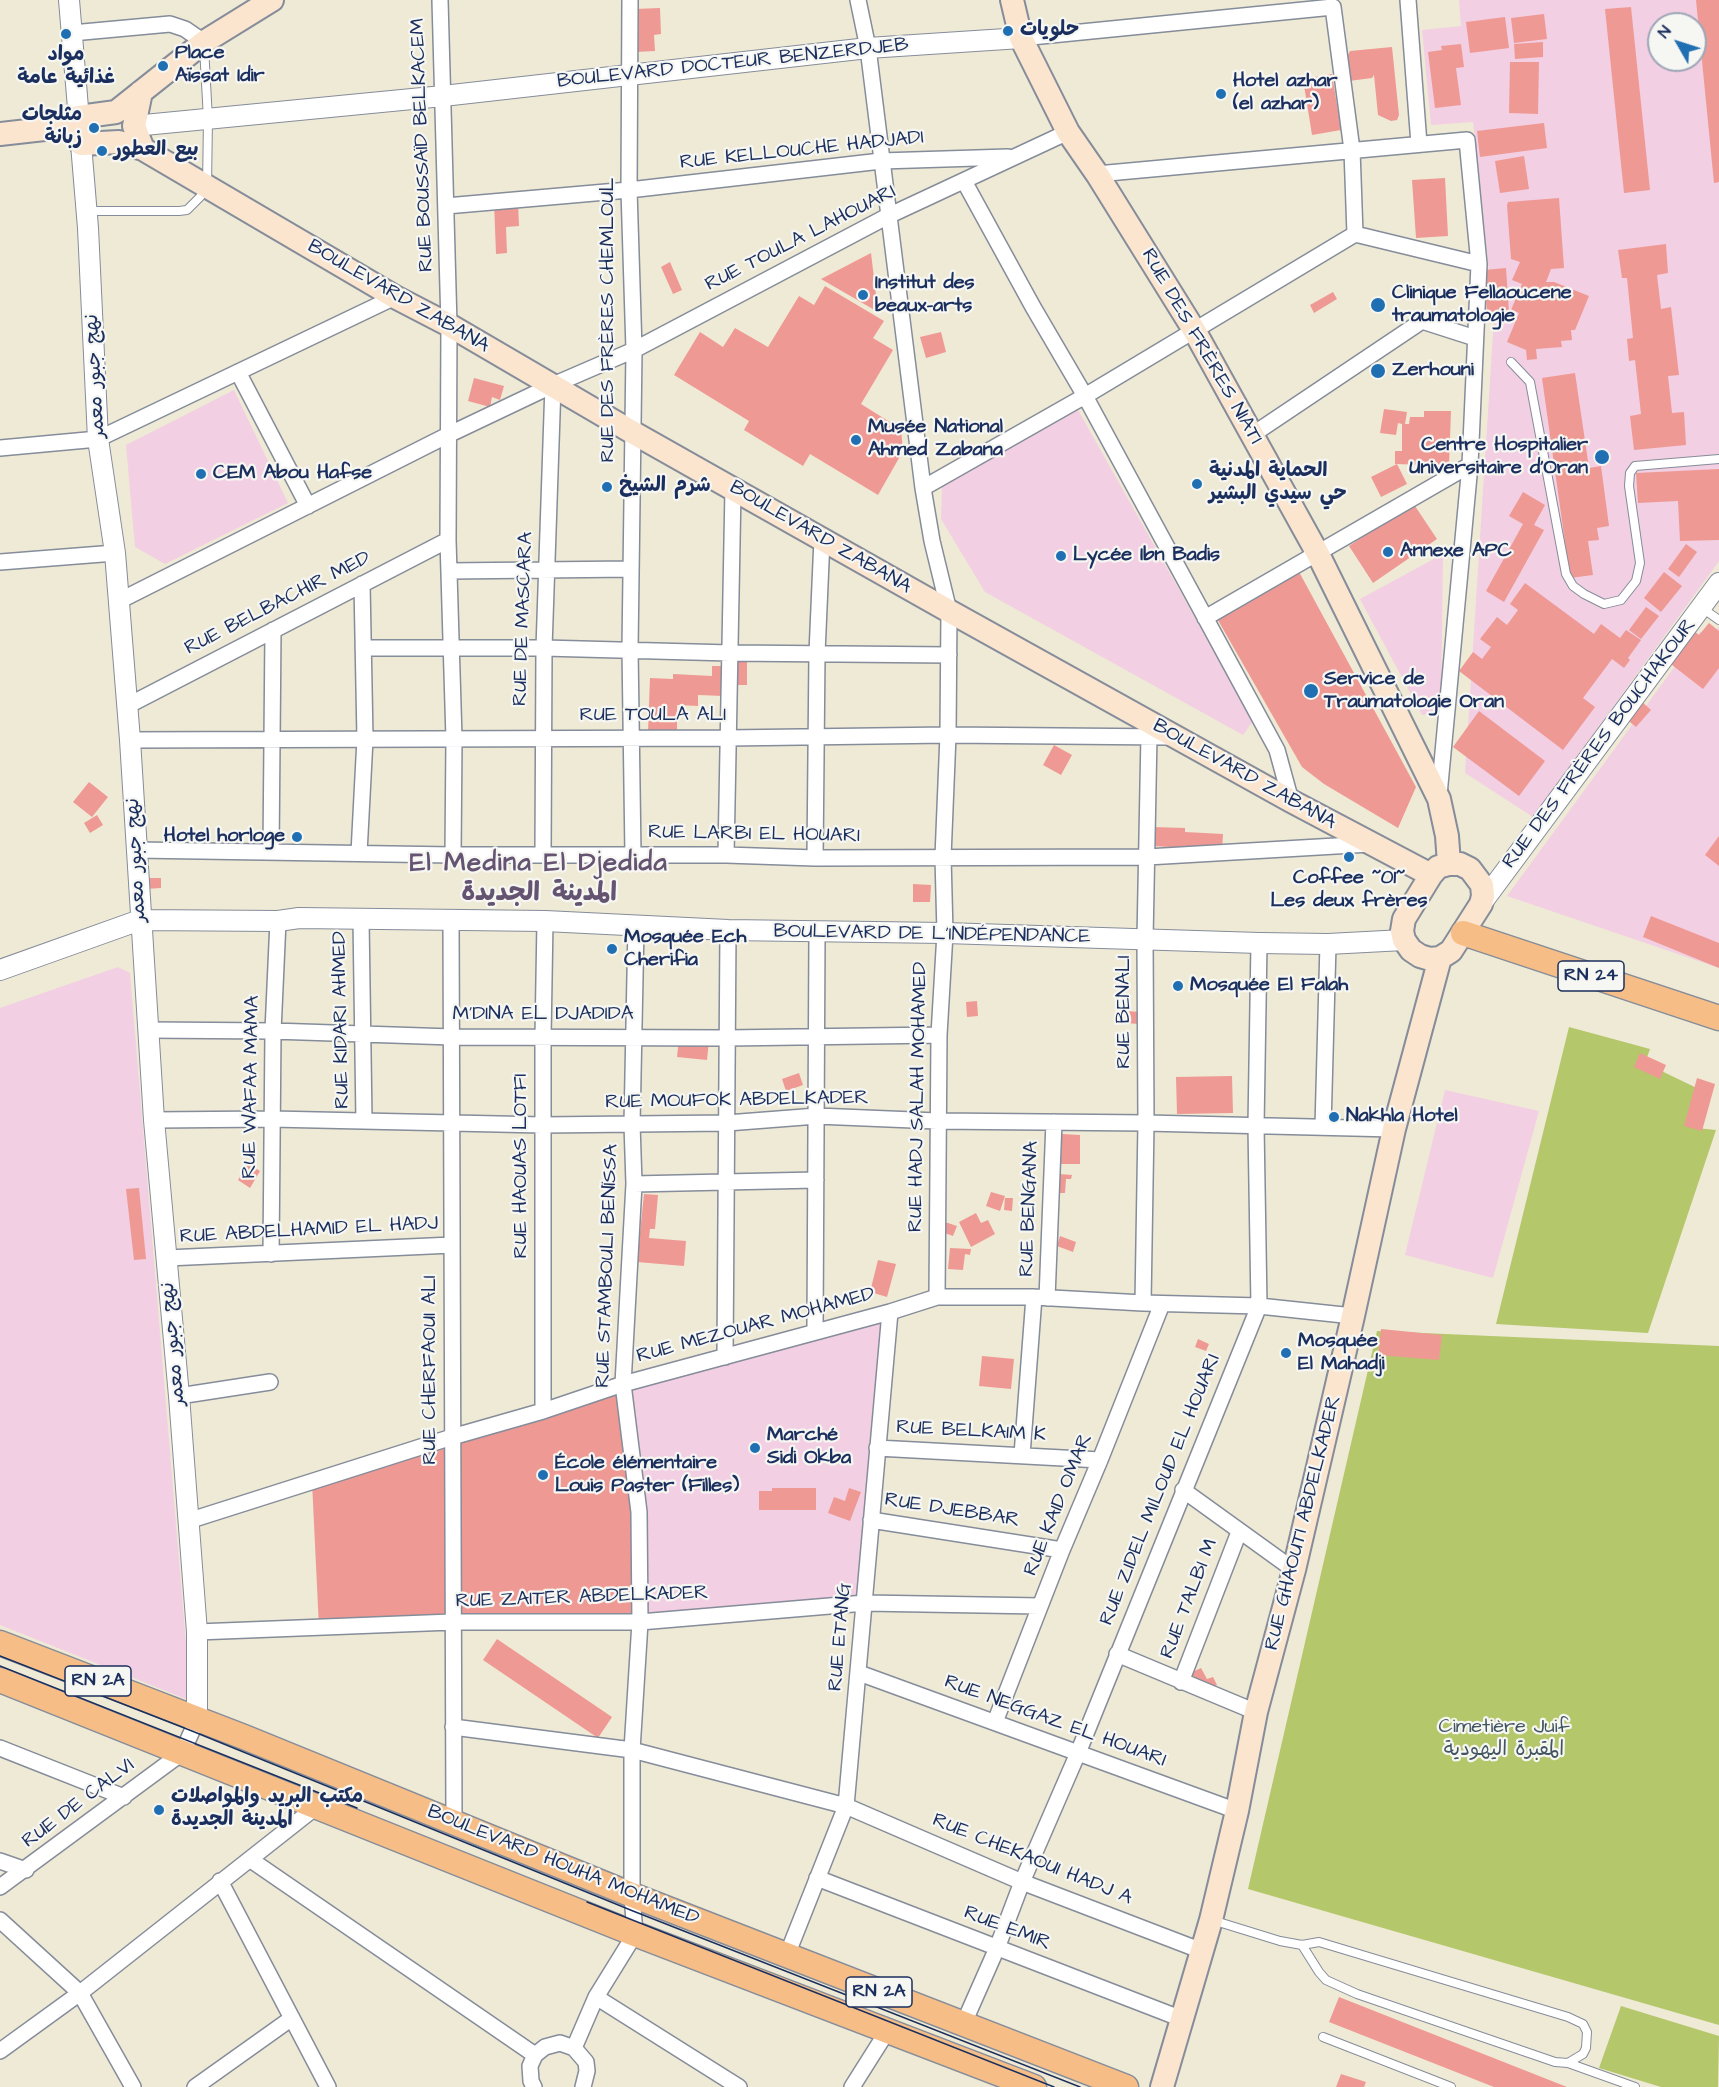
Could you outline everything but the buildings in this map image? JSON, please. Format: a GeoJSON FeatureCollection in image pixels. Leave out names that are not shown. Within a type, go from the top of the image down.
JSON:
{"type":"FeatureCollection","features":[{"type":"Feature","properties":{"kind":"main road"},"geometry":{"type":"LineString","coordinates":[[0,134],[80,129],[116,112],[204,42],[272,0]]}},
{"type":"Feature","properties":{"kind":"main road","name":"RUE DES FRÈRES NIATI"},"geometry":{"type":"LineString","coordinates":[[1012,0],[1021,38],[1068,132],[1097,174],[1194,330],[1317,554],[1439,799],[1447,836],[1440,870]]}},
{"type":"Feature","properties":{"kind":"main road"},"geometry":{"type":"LineString","coordinates":[[141,92],[134,126],[143,148]]}},
{"type":"Feature","properties":{"kind":"main road","name":"BOULEVARD ZABANA"},"geometry":{"type":"LineString","coordinates":[[80,129],[143,148],[395,297],[450,326],[949,611],[1147,728],[1177,738],[1370,843],[1440,870]]}},
{"type":"Feature","properties":{"kind":"main road"},"geometry":{"type":"LineString","coordinates":[[1460,864],[1470,869],[1482,885],[1481,904],[1451,951],[1440,958],[1430,959],[1420,956],[1411,950],[1404,940],[1402,931],[1404,919],[1440,870],[1460,864]]}},
{"type":"Feature","properties":{"kind":"main road","name":"RN 24"},"geometry":{"type":"LineString","coordinates":[[1463,933],[1719,1018]]}},
{"type":"Feature","properties":{"kind":"main road","name":"RUE GHAOUTI ABDELKADER"},"geometry":{"type":"LineString","coordinates":[[1162,2087],[1211,1920],[1237,1811],[1256,1712],[1294,1570],[1394,1129],[1440,958]]}},
{"type":"Feature","properties":{"kind":"main road","name":"BOULEVARD HOUHA MOHAMED"},"geometry":{"type":"LineString","coordinates":[[0,1643],[454,1821],[632,1895],[1126,2087]]}},
{"type":"Feature","properties":{"kind":"main road","name":"BOULEVARD HOUHA MOHAMED"},"geometry":{"type":"LineString","coordinates":[[0,1680],[635,1934],[1034,2087]]}},
{"type":"Feature","properties":{"kind":"street","name":"نهج جبور معمر"},"geometry":{"type":"LineString","coordinates":[[69,0],[87,211],[98,439],[115,553],[130,740],[154,1120],[179,1395],[197,1632],[197,1720]]}},
{"type":"Feature","properties":{"kind":"street","name":"RUE BOUSSAÏD BELKACEM"},"geometry":{"type":"LineString","coordinates":[[440,0],[450,326],[448,540],[454,739],[453,855]]}},
{"type":"Feature","properties":{"kind":"street","name":"RUE DES FRÈRES CHEMLOUL"},"geometry":{"type":"LineString","coordinates":[[630,0],[629,190],[634,350],[630,649],[633,855]]}},
{"type":"Feature","properties":{"kind":"street","name":"RUE HADJ SALAH MOHAMED"},"geometry":{"type":"LineString","coordinates":[[858,0],[868,48],[880,160],[923,488],[932,541],[949,611],[948,735],[943,857],[945,933],[939,1035],[937,1297]]}},
{"type":"Feature","properties":{"kind":"street"},"geometry":{"type":"LineString","coordinates":[[1408,0],[1419,144]]}},
{"type":"Feature","properties":{"kind":"street","name":"BOULEVARD DOCTEUR BENZERDJEB"},"geometry":{"type":"LineString","coordinates":[[134,126],[443,96],[868,48],[1021,38],[1275,6],[1333,7],[1352,150]]}},
{"type":"Feature","properties":{"kind":"street"},"geometry":{"type":"LineString","coordinates":[[72,33],[170,24],[185,29],[204,42]]}},
{"type":"Feature","properties":{"kind":"street","name":"RUE TOULA LAHOUARI"},"geometry":{"type":"LineString","coordinates":[[118,601],[450,434],[634,350],[888,216],[1068,132]]}},
{"type":"Feature","properties":{"kind":"street"},"geometry":{"type":"LineString","coordinates":[[1097,174],[1467,140],[1479,264],[1470,465],[1439,799]]}},
{"type":"Feature","properties":{"kind":"street"},"geometry":{"type":"LineString","coordinates":[[1352,150],[1355,234]]}},
{"type":"Feature","properties":{"kind":"street","name":"RUE KELLOUCHE HADJADI"},"geometry":{"type":"LineString","coordinates":[[446,206],[629,190],[880,160],[1014,157]]}},
{"type":"Feature","properties":{"kind":"street"},"geometry":{"type":"LineString","coordinates":[[964,181],[1085,396],[1277,750],[1291,801]]}},
{"type":"Feature","properties":{"kind":"street"},"geometry":{"type":"LineString","coordinates":[[923,488],[1085,396],[1355,234],[1479,264]]}},
{"type":"Feature","properties":{"kind":"street"},"geometry":{"type":"LineString","coordinates":[[0,448],[98,439],[395,297]]}},
{"type":"Feature","properties":{"kind":"street"},"geometry":{"type":"LineString","coordinates":[[1252,435],[1422,321],[1475,338]]}},
{"type":"Feature","properties":{"kind":"street"},"geometry":{"type":"LineString","coordinates":[[238,372],[308,506]]}},
{"type":"Feature","properties":{"kind":"street","name":"RUE DE MASCARA"},"geometry":{"type":"LineString","coordinates":[[543,854],[542,737],[553,385]]}},
{"type":"Feature","properties":{"kind":"street"},"geometry":{"type":"LineString","coordinates":[[1205,618],[1470,465]]}},
{"type":"Feature","properties":{"kind":"street"},"geometry":{"type":"LineString","coordinates":[[726,855],[733,489]]}},
{"type":"Feature","properties":{"kind":"street"},"geometry":{"type":"LineString","coordinates":[[815,858],[817,653],[822,539]]}},
{"type":"Feature","properties":{"kind":"street","name":"RUE BELBACHIR MED"},"geometry":{"type":"LineString","coordinates":[[127,706],[448,540]]}},
{"type":"Feature","properties":{"kind":"street"},"geometry":{"type":"LineString","coordinates":[[0,562],[115,553]]}},
{"type":"Feature","properties":{"kind":"street"},"geometry":{"type":"LineString","coordinates":[[449,570],[631,569]]}},
{"type":"Feature","properties":{"kind":"street","name":"RUE DES FRÈRES BOUCHAKOUR"},"geometry":{"type":"LineString","coordinates":[[1481,904],[1719,583]]}},
{"type":"Feature","properties":{"kind":"street"},"geometry":{"type":"LineString","coordinates":[[359,853],[365,739],[362,584]]}},
{"type":"Feature","properties":{"kind":"street"},"geometry":{"type":"LineString","coordinates":[[271,852],[273,630]]}},
{"type":"Feature","properties":{"kind":"street"},"geometry":{"type":"LineString","coordinates":[[363,648],[630,649],[730,653],[949,655]]}},
{"type":"Feature","properties":{"kind":"street","name":"RUE TOULA ALI"},"geometry":{"type":"LineString","coordinates":[[130,740],[817,737],[1147,728]]}},
{"type":"Feature","properties":{"kind":"street","name":"RUE BENALI"},"geometry":{"type":"LineString","coordinates":[[1143,1303],[1147,728]]}},
{"type":"Feature","properties":{"kind":"street","name":"RUE LARBI EL HOUARI"},"geometry":{"type":"LineString","coordinates":[[137,850],[453,855],[726,855],[815,858],[1147,857],[1370,843]]}},
{"type":"Feature","properties":{"kind":"street","name":"BOULEVARD DE L'INDÉPENDANCE"},"geometry":{"type":"LineString","coordinates":[[0,970],[140,920],[278,921],[299,918],[545,921],[817,933],[945,933],[1259,943],[1328,944],[1404,940]]}},
{"type":"Feature","properties":{"kind":"street","name":"RUE KIDARI AHMED"},"geometry":{"type":"LineString","coordinates":[[361,919],[364,1121]]}},
{"type":"Feature","properties":{"kind":"street","name":"RUE CHERFAOUI ALI"},"geometry":{"type":"LineString","coordinates":[[451,920],[454,1821]]}},
{"type":"Feature","properties":{"kind":"street","name":"RUE WAFAA MAMA"},"geometry":{"type":"LineString","coordinates":[[271,1254],[273,1031],[278,921]]}},
{"type":"Feature","properties":{"kind":"street","name":"RUE HAOUAS LOTFI"},"geometry":{"type":"LineString","coordinates":[[543,1411],[545,921]]}},
{"type":"Feature","properties":{"kind":"street","name":"RUE STAMBOULI BENÏSSA"},"geometry":{"type":"LineString","coordinates":[[635,1934],[632,1895],[632,1750],[640,1622],[639,1512],[623,1384],[634,1184],[632,1124],[636,926]]}},
{"type":"Feature","properties":{"kind":"street"},"geometry":{"type":"LineString","coordinates":[[724,1357],[728,930]]}},
{"type":"Feature","properties":{"kind":"street"},"geometry":{"type":"LineString","coordinates":[[815,1332],[817,933]]}},
{"type":"Feature","properties":{"kind":"street","name":"RUE ZIDEL MILOUD EL HOUARI"},"geometry":{"type":"LineString","coordinates":[[963,2025],[998,1948],[1022,1882],[1078,1753],[1259,1306],[1256,1126],[1259,943]]}},
{"type":"Feature","properties":{"kind":"street"},"geometry":{"type":"LineString","coordinates":[[1323,1127],[1328,944]]}},
{"type":"Feature","properties":{"kind":"street","name":"M'DINA EL DJADIDA"},"geometry":{"type":"LineString","coordinates":[[148,1030],[364,1033],[452,1037],[727,1038],[939,1035]]}},
{"type":"Feature","properties":{"kind":"street","name":"RUE MOUFOK ABDELKADER"},"geometry":{"type":"LineString","coordinates":[[154,1120],[272,1119],[543,1125],[727,1123],[817,1116],[938,1121],[1394,1129]]}},
{"type":"Feature","properties":{"kind":"street","name":"RUE BENGANA"},"geometry":{"type":"LineString","coordinates":[[1022,1455],[1040,1298],[1054,1122]]}},
{"type":"Feature","properties":{"kind":"street"},"geometry":{"type":"LineString","coordinates":[[634,1184],[816,1180]]}},
{"type":"Feature","properties":{"kind":"street","name":"RUE ABDELHAMID EL HADJ"},"geometry":{"type":"LineString","coordinates":[[167,1258],[452,1245]]}},
{"type":"Feature","properties":{"kind":"street","name":"RUE MEZOUAR MOHAMED"},"geometry":{"type":"LineString","coordinates":[[188,1521],[623,1384],[890,1312],[937,1297],[1040,1298],[1259,1306],[1353,1316]]}},
{"type":"Feature","properties":{"kind":"street","name":"RUE KAID OMAR"},"geometry":{"type":"LineString","coordinates":[[995,1722],[1162,1304]]}},
{"type":"Feature","properties":{"kind":"street","name":"RUE ETANG"},"geometry":{"type":"LineString","coordinates":[[787,1955],[846,1806],[890,1312]]}},
{"type":"Feature","properties":{"kind":"street"},"geometry":{"type":"LineString","coordinates":[[179,1395],[270,1382]]}},
{"type":"Feature","properties":{"kind":"street","name":"RUE BELKAIM K"},"geometry":{"type":"LineString","coordinates":[[877,1448],[1100,1460]]}},
{"type":"Feature","properties":{"kind":"street"},"geometry":{"type":"LineString","coordinates":[[1183,1490],[1294,1570]]}},
{"type":"Feature","properties":{"kind":"street","name":"RUE DJEBBAR"},"geometry":{"type":"LineString","coordinates":[[871,1520],[1062,1550]]}},
{"type":"Feature","properties":{"kind":"street","name":"RUE TALBI M"},"geometry":{"type":"LineString","coordinates":[[1181,1682],[1239,1532]]}},
{"type":"Feature","properties":{"kind":"street","name":"RUE ZAITER ABDELKADER"},"geometry":{"type":"LineString","coordinates":[[197,1632],[452,1622],[640,1622],[865,1603],[1040,1606]]}},
{"type":"Feature","properties":{"kind":"street"},"geometry":{"type":"LineString","coordinates":[[1117,1654],[1256,1712]]}},
{"type":"Feature","properties":{"kind":"street","name":"RUE NEGGAZ EL HOUARI"},"geometry":{"type":"LineString","coordinates":[[859,1673],[1237,1811]]}},
{"type":"Feature","properties":{"kind":"street"},"geometry":{"type":"LineString","coordinates":[[182,1753],[197,1720]]}},
{"type":"Feature","properties":{"kind":"street","name":"RUE CHEKAOUI HADJ A"},"geometry":{"type":"LineString","coordinates":[[453,1727],[632,1750],[846,1806],[1022,1882],[1202,1950]]}},
{"type":"Feature","properties":{"kind":"street"},"geometry":{"type":"LineString","coordinates":[[0,1748],[124,1797]]}},
{"type":"Feature","properties":{"kind":"street","name":"RUE DE CALVI"},"geometry":{"type":"LineString","coordinates":[[0,1887],[182,1753]]}},
{"type":"Feature","properties":{"kind":"street"},"geometry":{"type":"LineString","coordinates":[[0,2051],[80,1993],[316,1807]]}},
{"type":"Feature","properties":{"kind":"street"},"geometry":{"type":"LineString","coordinates":[[250,1860],[535,2055]]}},
{"type":"Feature","properties":{"kind":"street"},"geometry":{"type":"LineString","coordinates":[[0,1861],[26,1870]]}},
{"type":"Feature","properties":{"kind":"street","name":"RUE EMIR"},"geometry":{"type":"LineString","coordinates":[[817,1878],[1182,2019]]}},
{"type":"Feature","properties":{"kind":"street"},"geometry":{"type":"LineString","coordinates":[[220,1881],[328,2087]]}},
{"type":"Feature","properties":{"kind":"street"},"geometry":{"type":"LineString","coordinates":[[0,1920],[80,1993],[133,2087]]}},
{"type":"Feature","properties":{"kind":"street"},"geometry":{"type":"LineString","coordinates":[[574,2048],[596,1997],[635,1934]]}},
{"type":"Feature","properties":{"kind":"street"},"geometry":{"type":"LineString","coordinates":[[596,1997],[739,2087]]}},
{"type":"Feature","properties":{"kind":"street"},"geometry":{"type":"LineString","coordinates":[[195,2087],[292,2018]]}},
{"type":"Feature","properties":{"kind":"street"},"geometry":{"type":"LineString","coordinates":[[852,2087],[888,2030]]}},
{"type":"Feature","properties":{"kind":"street"},"geometry":{"type":"LineString","coordinates":[[534,2087],[531,2081],[530,2066],[535,2055],[550,2044],[560,2043],[574,2048],[586,2062],[586,2081],[583,2087]]}},
{"type":"Feature","properties":{"kind":"lane"},"geometry":{"type":"LineString","coordinates":[[87,211],[187,210],[194,205],[207,186],[208,119],[204,42]]}},
{"type":"Feature","properties":{"kind":"lane"},"geometry":{"type":"LineString","coordinates":[[1511,362],[1530,382],[1566,574],[1573,586],[1604,604],[1621,600],[1636,581],[1640,564],[1629,486],[1630,473],[1635,466],[1719,459]]}},
{"type":"Feature","properties":{"kind":"lane"},"geometry":{"type":"LineString","coordinates":[[1701,608],[1719,620]]}},
{"type":"Feature","properties":{"kind":"lane"},"geometry":{"type":"LineString","coordinates":[[1211,1920],[1280,1941],[1302,1945],[1319,1942],[1577,2020],[1587,2032],[1586,2048],[1583,2054],[1568,2063]]}},
{"type":"Feature","properties":{"kind":"lane"},"geometry":{"type":"LineString","coordinates":[[1302,1945],[1326,1980],[1357,1994],[1545,2059],[1568,2063],[1635,2087]]}},
{"type":"Feature","properties":{"kind":"lane"},"geometry":{"type":"LineString","coordinates":[[1323,2037],[1451,2087]]}},
{"type":"Feature","properties":{"kind":"shaded area","name":"Centre Hospitalier Universitaire d'Oran"},"geometry":{"type":"Polygon","coordinates":[[[1459,0],[1719,0],[1719,561],[1533,817],[1465,773],[1494,318],[1473,122],[1431,125],[1422,30],[1461,26],[1459,0]]]}},
{"type":"Feature","properties":{"kind":"shaded area","name":"CEM Abou Hafse"},"geometry":{"type":"Polygon","coordinates":[[[234,390],[288,503],[165,564],[135,547],[126,445],[234,390]]]}},
{"type":"Feature","properties":{"kind":"shaded area","name":"Lycée Ibn Badis"},"geometry":{"type":"Polygon","coordinates":[[[1078,410],[1253,721],[1243,735],[985,592],[941,519],[942,487],[1078,410]]]}},
{"type":"Feature","properties":{"kind":"shaded area"},"geometry":{"type":"Polygon","coordinates":[[[1443,554],[1441,712],[1422,715],[1360,599],[1443,554]]]}},
{"type":"Feature","properties":{"kind":"shaded area"},"geometry":{"type":"Polygon","coordinates":[[[1719,627],[1719,968],[1507,896],[1700,632],[1719,627]]]}},
{"type":"Feature","properties":{"kind":"shaded area"},"geometry":{"type":"Polygon","coordinates":[[[118,967],[130,973],[190,1692],[186,1699],[0,1625],[0,1008],[118,967]]]}},
{"type":"Feature","properties":{"kind":"shaded area"},"geometry":{"type":"Polygon","coordinates":[[[1445,1090],[1539,1111],[1493,1278],[1405,1255],[1445,1090]]]}},
{"type":"Feature","properties":{"kind":"shaded area","name":"Marché Sidi Okba"},"geometry":{"type":"Polygon","coordinates":[[[890,1312],[865,1603],[640,1622],[623,1384],[890,1312]]]}},
{"type":"Feature","properties":{"kind":"green space"},"geometry":{"type":"Polygon","coordinates":[[[1569,1027],[1650,1049],[1645,1063],[1707,1093],[1696,1128],[1716,1130],[1648,1333],[1496,1324],[1569,1027]]]}},
{"type":"Feature","properties":{"kind":"green space","name":"Cimetière Juif المقبرة اليهودية"},"geometry":{"type":"Polygon","coordinates":[[[1377,1331],[1719,1346],[1719,2025],[1248,1889],[1377,1331]]]}},
{"type":"Feature","properties":{"kind":"green space"},"geometry":{"type":"Polygon","coordinates":[[[1621,2006],[1719,2036],[1718,2087],[1661,2087],[1599,2068],[1621,2006]]]}},
{"type":"Feature","properties":{"kind":"tram line"},"geometry":{"type":"LineString","coordinates":[[0,1656],[192,1731],[633,1911],[1080,2087]]}},
{"type":"Feature","properties":{"kind":"tram line"},"geometry":{"type":"LineString","coordinates":[[0,1666],[357,1808]]}},
{"type":"Feature","properties":{"kind":"tram line"},"geometry":{"type":"LineString","coordinates":[[587,1902],[1054,2087]]}},
{"type":"Feature","properties":{"kind":"place","name":"حلويات"},"geometry":{"type":"Point","coordinates":[1008,31]}},
{"type":"Feature","properties":{"kind":"place","name":"مواد غذائية عامة"},"geometry":{"type":"Point","coordinates":[66,34]}},
{"type":"Feature","properties":{"kind":"place","name":"Place Aïssat Idir"},"geometry":{"type":"Point","coordinates":[163,66]}},
{"type":"Feature","properties":{"kind":"place","name":"Hotel azhar (el azhar)"},"geometry":{"type":"Point","coordinates":[1221,94]}},
{"type":"Feature","properties":{"kind":"place","name":"مثلجات زبانة"},"geometry":{"type":"Point","coordinates":[94,128]}},
{"type":"Feature","properties":{"kind":"place","name":"بيع العطور"},"geometry":{"type":"Point","coordinates":[102,151]}},
{"type":"Feature","properties":{"kind":"place","name":"Institut des beaux-arts"},"geometry":{"type":"Point","coordinates":[863,295]}},
{"type":"Feature","properties":{"kind":"place","name":"Clinique Fellaoucene traumatologie"},"geometry":{"type":"Point","coordinates":[1378,305]}},
{"type":"Feature","properties":{"kind":"place","name":"Zerhouni"},"geometry":{"type":"Point","coordinates":[1378,371]}},
{"type":"Feature","properties":{"kind":"place","name":"Musée National Ahmed Zabana"},"geometry":{"type":"Point","coordinates":[856,440]}},
{"type":"Feature","properties":{"kind":"place","name":"Centre Hospitalier Universitaire d'Oran"},"geometry":{"type":"Point","coordinates":[1602,457]}},
{"type":"Feature","properties":{"kind":"place","name":"CEM Abou Hafse"},"geometry":{"type":"Point","coordinates":[201,474]}},
{"type":"Feature","properties":{"kind":"place","name":"الحماية المدنية حي سيدي البشير"},"geometry":{"type":"Point","coordinates":[1197,484]}},
{"type":"Feature","properties":{"kind":"place","name":"شرم الشيخ"},"geometry":{"type":"Point","coordinates":[607,487]}},
{"type":"Feature","properties":{"kind":"place","name":"Annexe APC"},"geometry":{"type":"Point","coordinates":[1388,552]}},
{"type":"Feature","properties":{"kind":"place","name":"Lycée Ibn Badis"},"geometry":{"type":"Point","coordinates":[1061,556]}},
{"type":"Feature","properties":{"kind":"place","name":"Service de Traumatologie Oran"},"geometry":{"type":"Point","coordinates":[1311,691]}},
{"type":"Feature","properties":{"kind":"place","name":"Hotel horloge"},"geometry":{"type":"Point","coordinates":[297,837]}},
{"type":"Feature","properties":{"kind":"place","name":"Coffee ~01~ Les deux frères"},"geometry":{"type":"Point","coordinates":[1349,857]}},
{"type":"Feature","properties":{"kind":"place","name":"Mosquée Ech Cherifia"},"geometry":{"type":"Point","coordinates":[612,949]}},
{"type":"Feature","properties":{"kind":"place","name":"Mosquée El Falah"},"geometry":{"type":"Point","coordinates":[1178,986]}},
{"type":"Feature","properties":{"kind":"place","name":"Nakhla Hotel"},"geometry":{"type":"Point","coordinates":[1334,1117]}},
{"type":"Feature","properties":{"kind":"place","name":"Mosquée El Mahadji"},"geometry":{"type":"Point","coordinates":[1286,1353]}},
{"type":"Feature","properties":{"kind":"place","name":"Marché Sidi Okba"},"geometry":{"type":"Point","coordinates":[755,1448]}},
{"type":"Feature","properties":{"kind":"place","name":"École élémentaire Louis Paster (Filles)"},"geometry":{"type":"Point","coordinates":[543,1475]}},
{"type":"Feature","properties":{"kind":"place","name":"مكتب البريد والمواصلات المدينة الجديدة"},"geometry":{"type":"Point","coordinates":[159,1810]}},
{"type":"Feature","properties":{"kind":"district","name":"El Medina El Djedida المدينة الجديدة"},"geometry":{"type":"Point","coordinates":[539,880]}}]}
